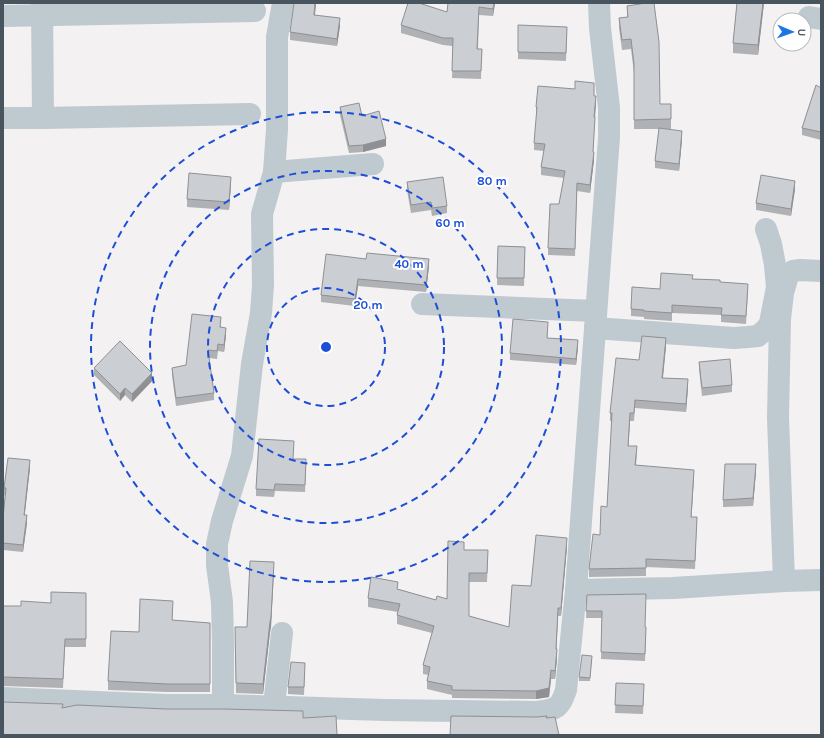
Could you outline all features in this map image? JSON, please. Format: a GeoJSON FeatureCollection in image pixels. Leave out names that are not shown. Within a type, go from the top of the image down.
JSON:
{"type":"FeatureCollection","features":[{"type":"Feature","properties":{"kind":"street"},"geometry":{"type":"LineString","coordinates":[[223,705],[224,643],[222,602],[216,544],[242,456],[252,364],[261,306],[263,285],[262,214],[274,172],[277,129],[278,37],[283,3]]}},
{"type":"Feature","properties":{"kind":"street"},"geometry":{"type":"LineString","coordinates":[[3,698],[167,705],[537,712],[557,707],[563,701],[566,690],[576,590],[610,137],[609,108],[600,28],[599,3]]}},
{"type":"Feature","properties":{"kind":"street"},"geometry":{"type":"LineString","coordinates":[[3,16],[42,9],[255,11]]}},
{"type":"Feature","properties":{"kind":"street"},"geometry":{"type":"LineString","coordinates":[[42,9],[43,118]]}},
{"type":"Feature","properties":{"kind":"street"},"geometry":{"type":"LineString","coordinates":[[3,118],[250,114]]}},
{"type":"Feature","properties":{"kind":"street"},"geometry":{"type":"LineString","coordinates":[[274,172],[373,164]]}},
{"type":"Feature","properties":{"kind":"street"},"geometry":{"type":"LineString","coordinates":[[422,304],[596,319],[734,338],[758,336],[770,323],[777,287],[775,265],[771,244],[766,229]]}},
{"type":"Feature","properties":{"kind":"street"},"geometry":{"type":"LineString","coordinates":[[784,582],[778,418],[780,319],[783,293],[788,276],[793,271],[821,271]]}},
{"type":"Feature","properties":{"kind":"street"},"geometry":{"type":"LineString","coordinates":[[576,590],[673,588],[821,580]]}},
{"type":"Feature","properties":{"kind":"street"},"geometry":{"type":"LineString","coordinates":[[274,706],[282,633]]}},
{"type":"Feature","properties":{"kind":"building"},"geometry":{"type":"Polygon","coordinates":[[[294,3],[315,3],[314,15],[340,18],[337,39],[290,32],[294,3]]]}},
{"type":"Feature","properties":{"kind":"building"},"geometry":{"type":"Polygon","coordinates":[[[408,3],[419,3],[447,12],[448,3],[494,3],[493,9],[479,7],[477,49],[482,49],[481,71],[452,71],[453,38],[443,38],[401,25],[408,3]]]}},
{"type":"Feature","properties":{"kind":"building"},"geometry":{"type":"Polygon","coordinates":[[[654,3],[659,42],[660,104],[671,104],[671,119],[634,120],[634,64],[631,39],[622,40],[619,18],[628,17],[627,6],[654,3]]]}},
{"type":"Feature","properties":{"kind":"building"},"geometry":{"type":"Polygon","coordinates":[[[737,3],[763,3],[758,45],[733,43],[737,3]]]}},
{"type":"Feature","properties":{"kind":"building"},"geometry":{"type":"Polygon","coordinates":[[[518,25],[567,27],[566,53],[518,52],[518,25]]]}},
{"type":"Feature","properties":{"kind":"building"},"geometry":{"type":"Polygon","coordinates":[[[575,81],[594,83],[594,96],[596,96],[594,117],[594,152],[590,185],[577,183],[575,249],[548,248],[550,204],[559,204],[565,171],[541,167],[545,144],[534,143],[538,86],[575,89],[575,81]]]}},
{"type":"Feature","properties":{"kind":"building"},"geometry":{"type":"Polygon","coordinates":[[[816,85],[821,88],[821,132],[802,128],[816,85]]]}},
{"type":"Feature","properties":{"kind":"building"},"geometry":{"type":"Polygon","coordinates":[[[359,103],[362,116],[379,111],[386,139],[363,145],[349,146],[340,107],[359,103]]]}},
{"type":"Feature","properties":{"kind":"building"},"geometry":{"type":"Polygon","coordinates":[[[659,128],[682,131],[679,164],[655,161],[659,128]]]}},
{"type":"Feature","properties":{"kind":"building"},"geometry":{"type":"Polygon","coordinates":[[[189,173],[231,177],[229,202],[187,199],[189,173]]]}},
{"type":"Feature","properties":{"kind":"building"},"geometry":{"type":"Polygon","coordinates":[[[761,175],[795,181],[791,209],[756,203],[761,175]]]}},
{"type":"Feature","properties":{"kind":"building"},"geometry":{"type":"Polygon","coordinates":[[[443,177],[447,206],[432,208],[431,202],[411,205],[407,182],[443,177]]]}},
{"type":"Feature","properties":{"kind":"building"},"geometry":{"type":"Polygon","coordinates":[[[498,246],[525,247],[524,278],[497,278],[498,246]]]}},
{"type":"Feature","properties":{"kind":"building"},"geometry":{"type":"Polygon","coordinates":[[[367,253],[429,259],[426,285],[358,279],[355,299],[321,295],[326,254],[366,259],[367,253]]]}},
{"type":"Feature","properties":{"kind":"building"},"geometry":{"type":"Polygon","coordinates":[[[661,273],[693,275],[692,279],[720,280],[720,282],[748,284],[746,316],[721,315],[722,308],[672,305],[672,313],[631,309],[632,287],[660,289],[661,273]]]}},
{"type":"Feature","properties":{"kind":"building"},"geometry":{"type":"Polygon","coordinates":[[[192,314],[221,317],[220,327],[226,328],[224,345],[218,344],[217,351],[208,350],[214,393],[176,398],[172,368],[186,365],[192,314]]]}},
{"type":"Feature","properties":{"kind":"building"},"geometry":{"type":"Polygon","coordinates":[[[513,319],[548,322],[547,338],[578,340],[576,359],[510,353],[513,319]]]}},
{"type":"Feature","properties":{"kind":"building"},"geometry":{"type":"Polygon","coordinates":[[[642,336],[666,338],[662,378],[688,379],[686,404],[635,400],[634,413],[630,413],[628,446],[637,446],[635,465],[694,470],[691,517],[697,517],[695,561],[646,559],[646,568],[589,569],[593,534],[600,535],[601,506],[607,507],[612,413],[610,413],[616,358],[639,360],[642,336]]]}},
{"type":"Feature","properties":{"kind":"building"},"geometry":{"type":"Polygon","coordinates":[[[120,341],[152,373],[132,394],[125,388],[120,394],[94,368],[120,341]]]}},
{"type":"Feature","properties":{"kind":"building"},"geometry":{"type":"Polygon","coordinates":[[[730,359],[732,385],[702,388],[699,362],[730,359]]]}},
{"type":"Feature","properties":{"kind":"building"},"geometry":{"type":"Polygon","coordinates":[[[259,439],[294,441],[293,459],[306,459],[305,485],[275,484],[274,490],[256,489],[259,439]]]}},
{"type":"Feature","properties":{"kind":"building"},"geometry":{"type":"Polygon","coordinates":[[[8,458],[30,460],[24,515],[27,515],[23,545],[3,543],[3,518],[6,488],[4,488],[8,458]]]}},
{"type":"Feature","properties":{"kind":"building"},"geometry":{"type":"Polygon","coordinates":[[[725,464],[756,464],[753,498],[723,500],[725,464]]]}},
{"type":"Feature","properties":{"kind":"building"},"geometry":{"type":"Polygon","coordinates":[[[536,535],[567,538],[561,608],[558,608],[555,671],[551,670],[549,688],[536,691],[452,690],[452,686],[427,681],[430,667],[423,665],[434,626],[397,615],[400,604],[368,598],[371,577],[398,582],[397,589],[436,600],[437,596],[447,599],[448,541],[464,542],[464,550],[488,550],[487,573],[469,573],[469,616],[509,627],[512,585],[531,586],[536,535]]]}},
{"type":"Feature","properties":{"kind":"building"},"geometry":{"type":"Polygon","coordinates":[[[250,561],[274,562],[271,617],[263,684],[236,683],[235,627],[247,627],[250,561]]]}},
{"type":"Feature","properties":{"kind":"building"},"geometry":{"type":"Polygon","coordinates":[[[51,592],[86,593],[86,639],[65,639],[63,679],[3,677],[3,606],[21,606],[21,601],[51,603],[51,592]]]}},
{"type":"Feature","properties":{"kind":"building"},"geometry":{"type":"Polygon","coordinates":[[[646,594],[645,654],[601,652],[602,611],[586,611],[587,595],[646,594]]]}},
{"type":"Feature","properties":{"kind":"building"},"geometry":{"type":"Polygon","coordinates":[[[140,599],[173,601],[172,620],[210,623],[210,684],[167,684],[108,681],[111,631],[139,632],[140,599]]]}},
{"type":"Feature","properties":{"kind":"building"},"geometry":{"type":"Polygon","coordinates":[[[582,655],[592,656],[590,678],[579,677],[582,655]]]}},
{"type":"Feature","properties":{"kind":"building"},"geometry":{"type":"Polygon","coordinates":[[[291,662],[305,663],[304,687],[288,687],[291,662]]]}},
{"type":"Feature","properties":{"kind":"building"},"geometry":{"type":"Polygon","coordinates":[[[616,683],[644,684],[643,706],[615,705],[616,683]]]}},
{"type":"Feature","properties":{"kind":"building"},"geometry":{"type":"Polygon","coordinates":[[[3,702],[63,704],[62,708],[77,705],[166,709],[303,711],[303,718],[336,716],[337,735],[3,735],[3,702]]]}},
{"type":"Feature","properties":{"kind":"building"},"geometry":{"type":"Polygon","coordinates":[[[451,716],[555,717],[559,735],[450,735],[451,716]]]}}]}
